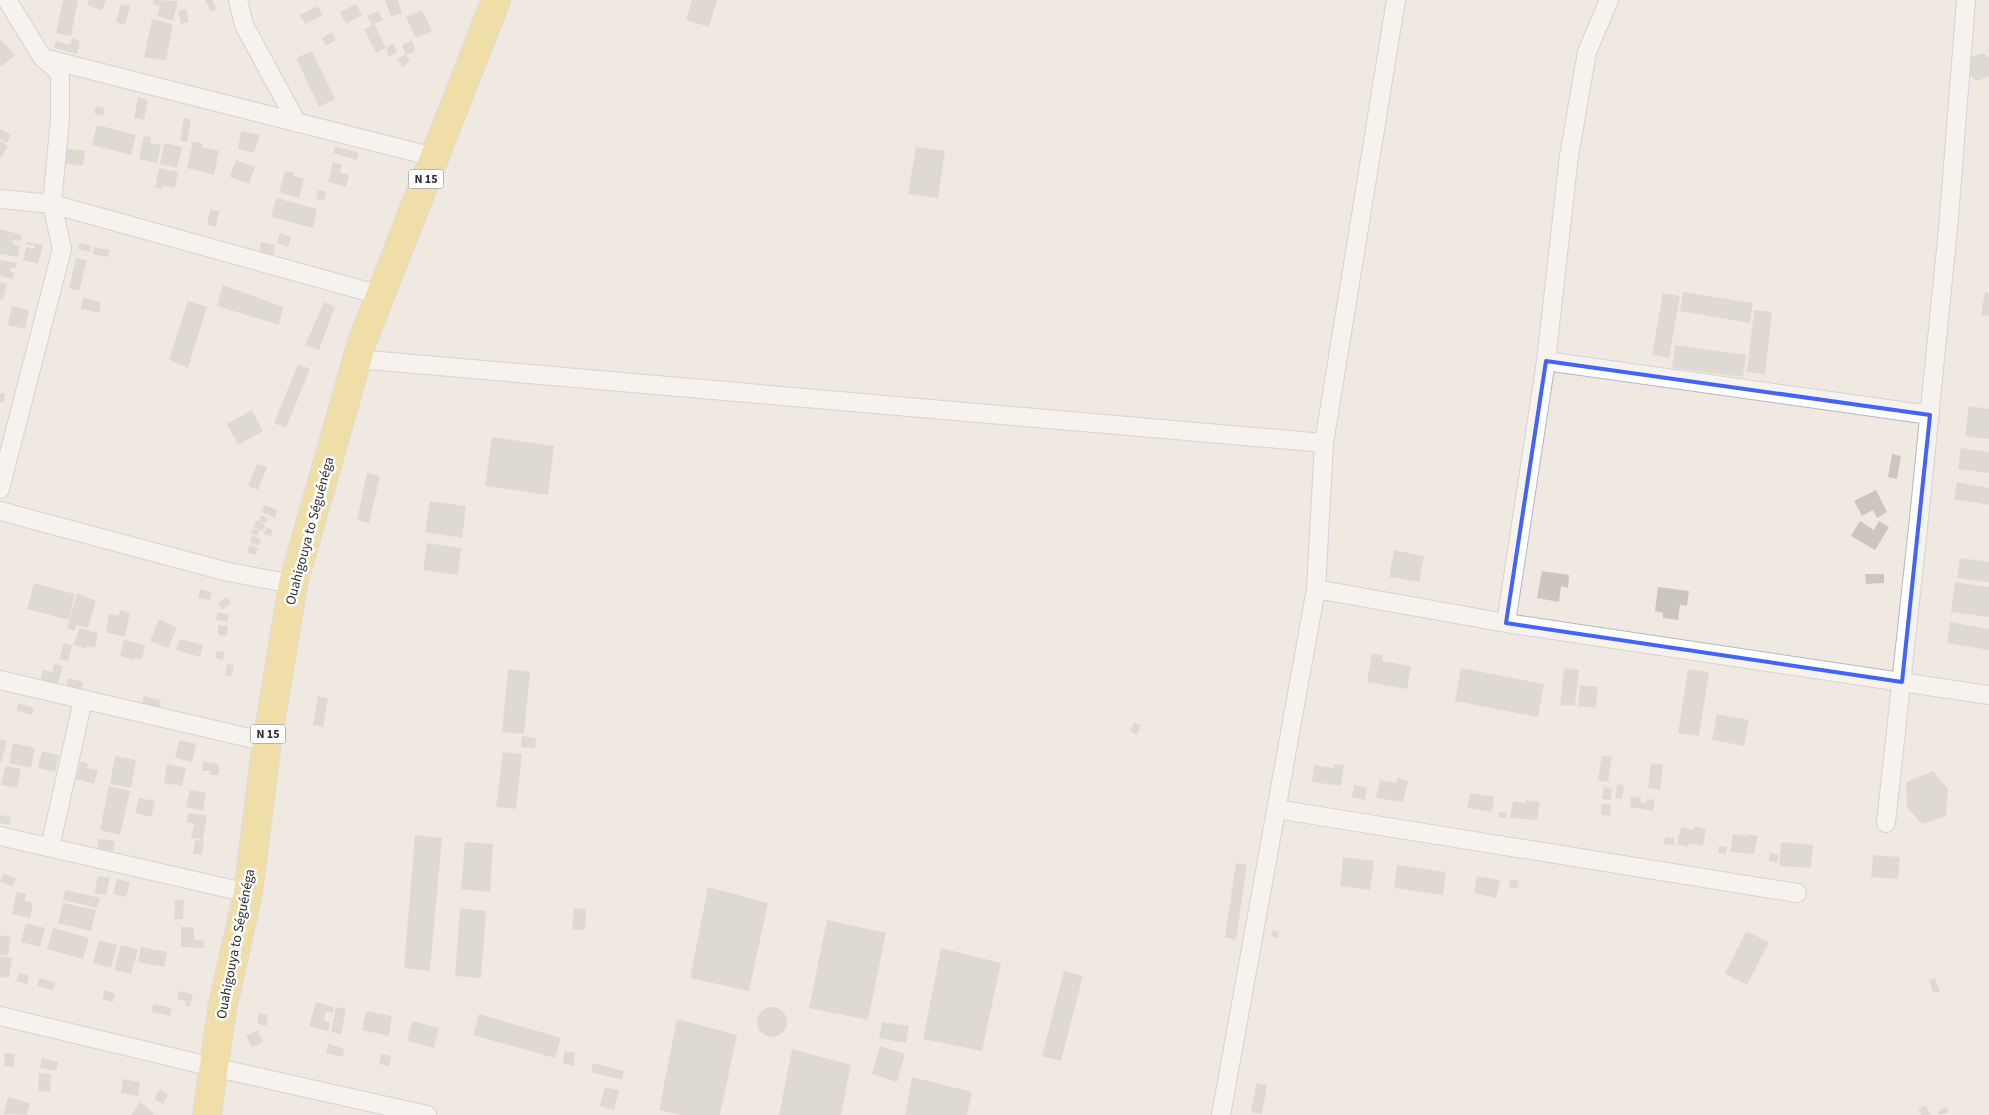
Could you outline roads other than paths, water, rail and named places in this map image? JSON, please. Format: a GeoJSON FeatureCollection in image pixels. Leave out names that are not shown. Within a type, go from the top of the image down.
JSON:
{"type":"FeatureCollection","features":[{"type":"Feature","properties":{"kind":"main road","name":"Ouahigouya to Séguénéga"},"geometry":{"type":"LineString","coordinates":[[207,1115],[222,1008],[248,893],[267,742],[293,584],[357,359],[380,295],[496,0]]}},
{"type":"Feature","properties":{"kind":"street"},"geometry":{"type":"LineString","coordinates":[[0,489],[62,249],[52,204],[60,119],[60,73],[42,57],[7,0]]}},
{"type":"Feature","properties":{"kind":"street"},"geometry":{"type":"LineString","coordinates":[[238,0],[244,25],[296,122]]}},
{"type":"Feature","properties":{"kind":"street"},"geometry":{"type":"LineString","coordinates":[[1221,1115],[1316,589],[1324,442],[1396,0]]}},
{"type":"Feature","properties":{"kind":"street"},"geometry":{"type":"LineString","coordinates":[[1506,623],[1546,361],[1569,156],[1586,52],[1609,0]]}},
{"type":"Feature","properties":{"kind":"street"},"geometry":{"type":"LineString","coordinates":[[1886,823],[1930,415],[1948,229],[1966,0]]}},
{"type":"Feature","properties":{"kind":"street"},"geometry":{"type":"LineString","coordinates":[[42,57],[434,157]]}},
{"type":"Feature","properties":{"kind":"street"},"geometry":{"type":"LineString","coordinates":[[0,199],[52,204],[380,295]]}},
{"type":"Feature","properties":{"kind":"street"},"geometry":{"type":"LineString","coordinates":[[357,359],[1324,442]]}},
{"type":"Feature","properties":{"kind":"street"},"geometry":{"type":"LineString","coordinates":[[1546,361],[1930,415]]}},
{"type":"Feature","properties":{"kind":"street"},"geometry":{"type":"LineString","coordinates":[[0,511],[228,572],[293,584]]}},
{"type":"Feature","properties":{"kind":"street"},"geometry":{"type":"LineString","coordinates":[[1316,589],[1506,623],[1989,695]]}},
{"type":"Feature","properties":{"kind":"street"},"geometry":{"type":"LineString","coordinates":[[0,680],[267,742]]}},
{"type":"Feature","properties":{"kind":"street"},"geometry":{"type":"LineString","coordinates":[[50,848],[83,700]]}},
{"type":"Feature","properties":{"kind":"street"},"geometry":{"type":"LineString","coordinates":[[1276,809],[1796,893]]}},
{"type":"Feature","properties":{"kind":"street"},"geometry":{"type":"LineString","coordinates":[[0,836],[248,893]]}},
{"type":"Feature","properties":{"kind":"street"},"geometry":{"type":"LineString","coordinates":[[0,1016],[427,1115]]}}]}
